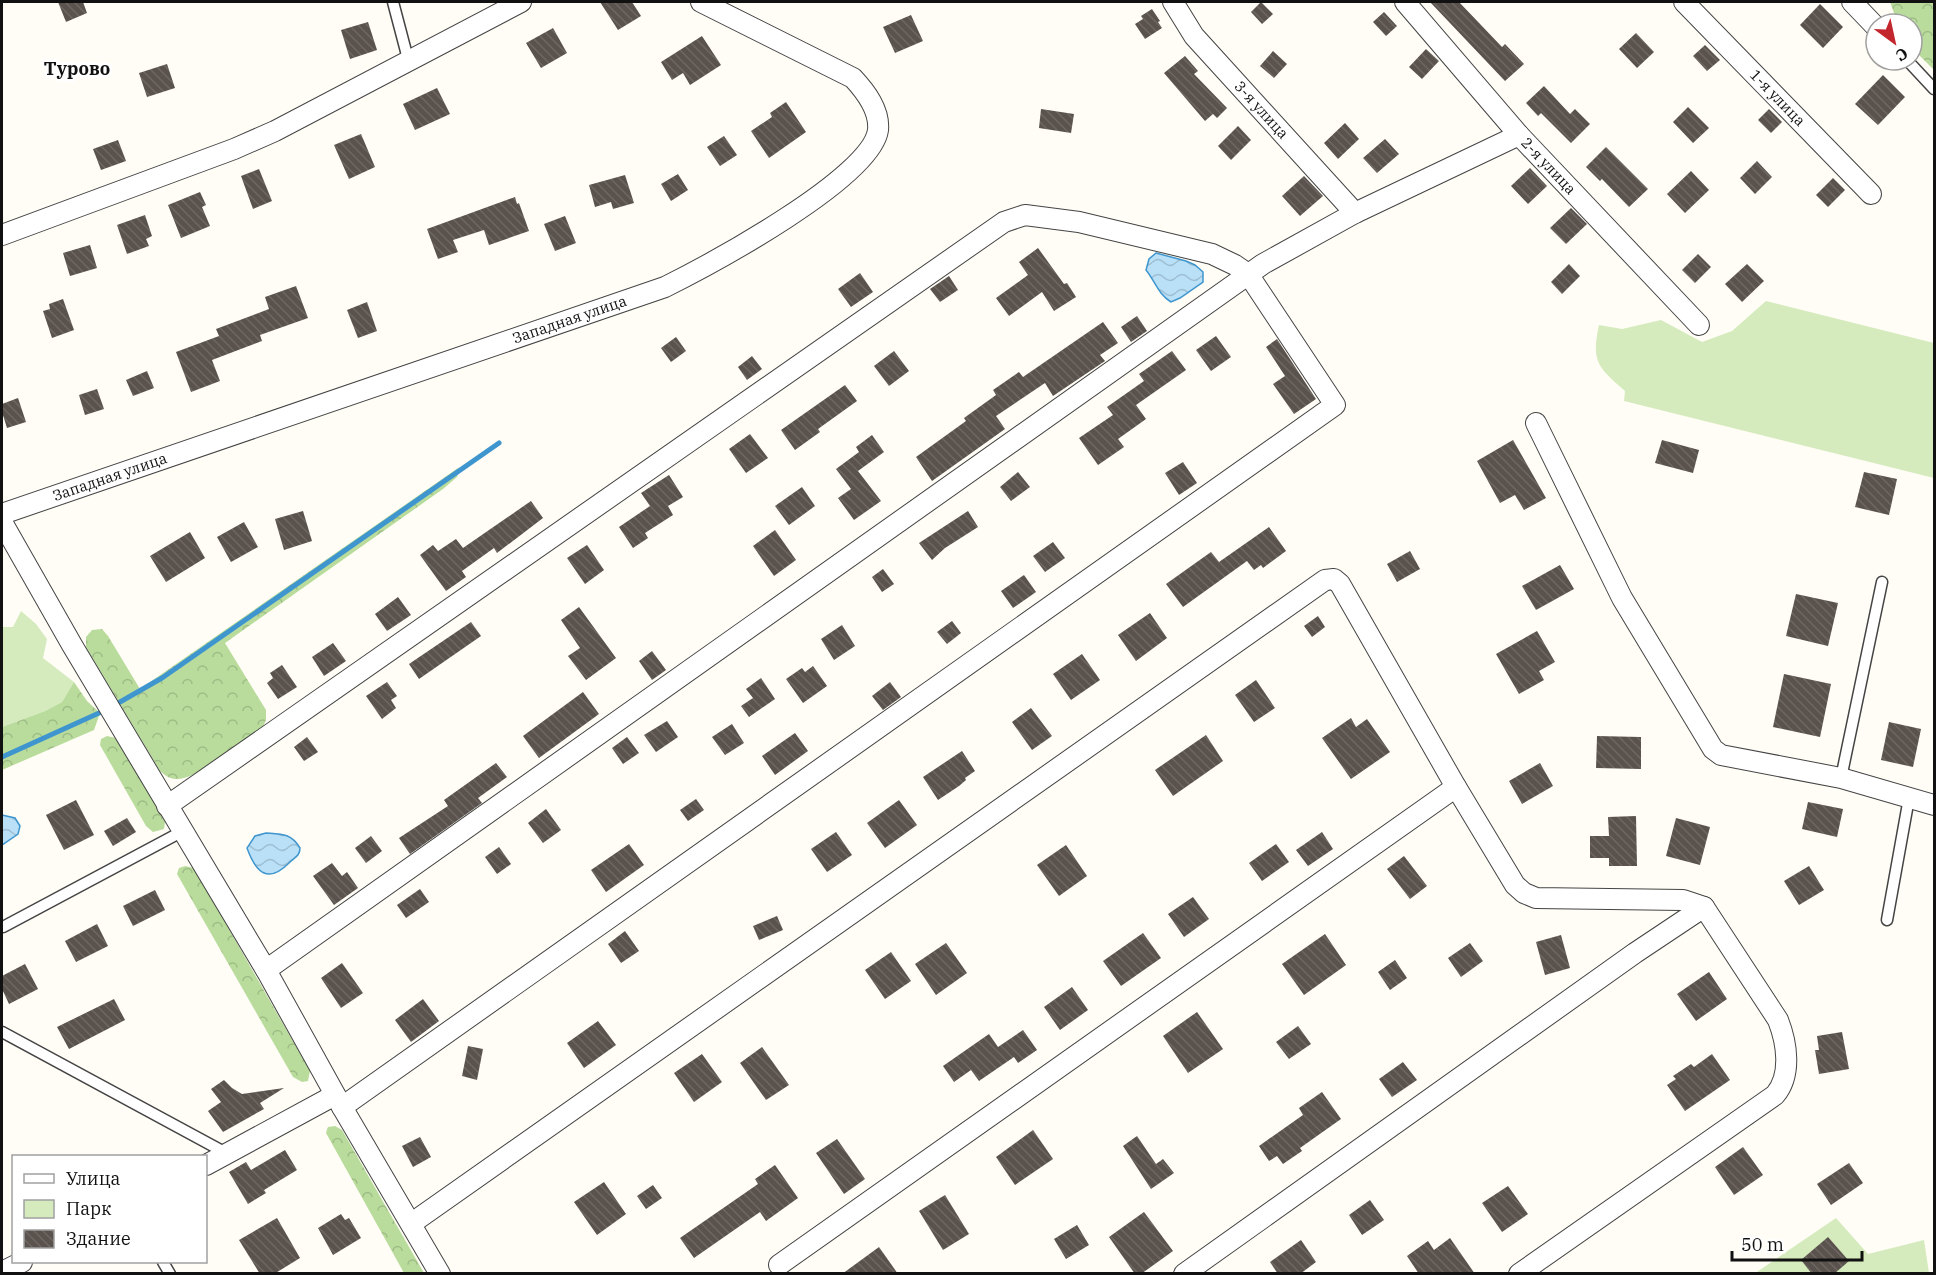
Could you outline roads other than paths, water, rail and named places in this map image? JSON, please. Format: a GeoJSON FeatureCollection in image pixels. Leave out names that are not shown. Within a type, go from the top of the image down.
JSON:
{"type":"FeatureCollection","features":[{"type":"Feature","properties":{"kind":"street"},"geometry":{"type":"LineString","coordinates":[[2,235],[234,149],[275,131],[521,2]]}},
{"type":"Feature","properties":{"kind":"street","name":"Западная улица"},"geometry":{"type":"LineString","coordinates":[[2,514],[665,288],[706,267],[765,231],[823,192],[859,164],[873,145],[878,130],[876,111],[866,92],[854,78],[700,2]]}},
{"type":"Feature","properties":{"kind":"street","name":"3-я улица"},"geometry":{"type":"LineString","coordinates":[[1173,2],[1194,36],[1355,213]]}},
{"type":"Feature","properties":{"kind":"street","name":"2-я улица"},"geometry":{"type":"LineString","coordinates":[[1405,2],[1519,135],[1699,325]]}},
{"type":"Feature","properties":{"kind":"street","name":"1-я улица"},"geometry":{"type":"LineString","coordinates":[[1684,2],[1871,194]]}},
{"type":"Feature","properties":{"kind":"street"},"geometry":{"type":"LineString","coordinates":[[1852,2],[1864,14]]}},
{"type":"Feature","properties":{"kind":"street"},"geometry":{"type":"LineString","coordinates":[[266,970],[1248,274],[1355,213],[1519,135]]}},
{"type":"Feature","properties":{"kind":"street"},"geometry":{"type":"LineString","coordinates":[[167,806],[1004,222],[1025,214],[1079,222],[1212,254],[1235,265],[1248,274],[1335,405],[338,1101],[226,1153],[207,1164]]}},
{"type":"Feature","properties":{"kind":"street"},"geometry":{"type":"LineString","coordinates":[[1536,423],[1622,598],[1713,749],[1721,755],[1841,778],[1935,805]]}},
{"type":"Feature","properties":{"kind":"street"},"geometry":{"type":"LineString","coordinates":[[2,522],[72,645],[266,970],[338,1101],[440,1274]]}},
{"type":"Feature","properties":{"kind":"street"},"geometry":{"type":"LineString","coordinates":[[412,1223],[1325,579],[1334,579],[1340,584],[1515,885],[1524,893],[1536,898],[1683,900],[1704,907],[1781,1027],[1786,1049],[1785,1079],[1775,1095],[1519,1274]]}},
{"type":"Feature","properties":{"kind":"street"},"geometry":{"type":"LineString","coordinates":[[779,1265],[1456,787]]}},
{"type":"Feature","properties":{"kind":"street"},"geometry":{"type":"LineString","coordinates":[[1184,1274],[1635,953],[1704,907]]}},
{"type":"Feature","properties":{"kind":"street"},"geometry":{"type":"LineString","coordinates":[[2,1272],[20,1263]]}},
{"type":"Feature","properties":{"kind":"lane"},"geometry":{"type":"LineString","coordinates":[[393,2],[408,60]]}},
{"type":"Feature","properties":{"kind":"lane"},"geometry":{"type":"LineString","coordinates":[[1919,72],[1935,89]]}},
{"type":"Feature","properties":{"kind":"lane"},"geometry":{"type":"LineString","coordinates":[[1841,778],[1882,582]]}},
{"type":"Feature","properties":{"kind":"lane"},"geometry":{"type":"LineString","coordinates":[[1887,920],[1909,798]]}},
{"type":"Feature","properties":{"kind":"lane"},"geometry":{"type":"LineString","coordinates":[[3,927],[183,831]]}},
{"type":"Feature","properties":{"kind":"lane"},"geometry":{"type":"LineString","coordinates":[[2,1032],[226,1153]]}},
{"type":"Feature","properties":{"kind":"water"},"geometry":{"type":"Polygon","coordinates":[[[1156,253],[1195,265],[1203,272],[1203,282],[1171,302],[1160,291],[1146,270],[1149,259],[1156,253]]]}},
{"type":"Feature","properties":{"kind":"water"},"geometry":{"type":"Polygon","coordinates":[[[2,815],[15,818],[20,826],[18,834],[2,845],[2,815]]]}},
{"type":"Feature","properties":{"kind":"water"},"geometry":{"type":"Polygon","coordinates":[[[266,833],[289,837],[300,848],[297,856],[282,869],[269,874],[264,873],[254,864],[247,848],[255,836],[266,833]]]}},
{"type":"Feature","properties":{"kind":"waterway"},"geometry":{"type":"LineString","coordinates":[[120,702],[162,678],[499,443]]}},
{"type":"Feature","properties":{"kind":"waterway"},"geometry":{"type":"LineString","coordinates":[[2,757],[99,713]]}},
{"type":"Feature","properties":{"kind":"district","name":"Турово"},"geometry":{"type":"Point","coordinates":[77,69]}}]}
